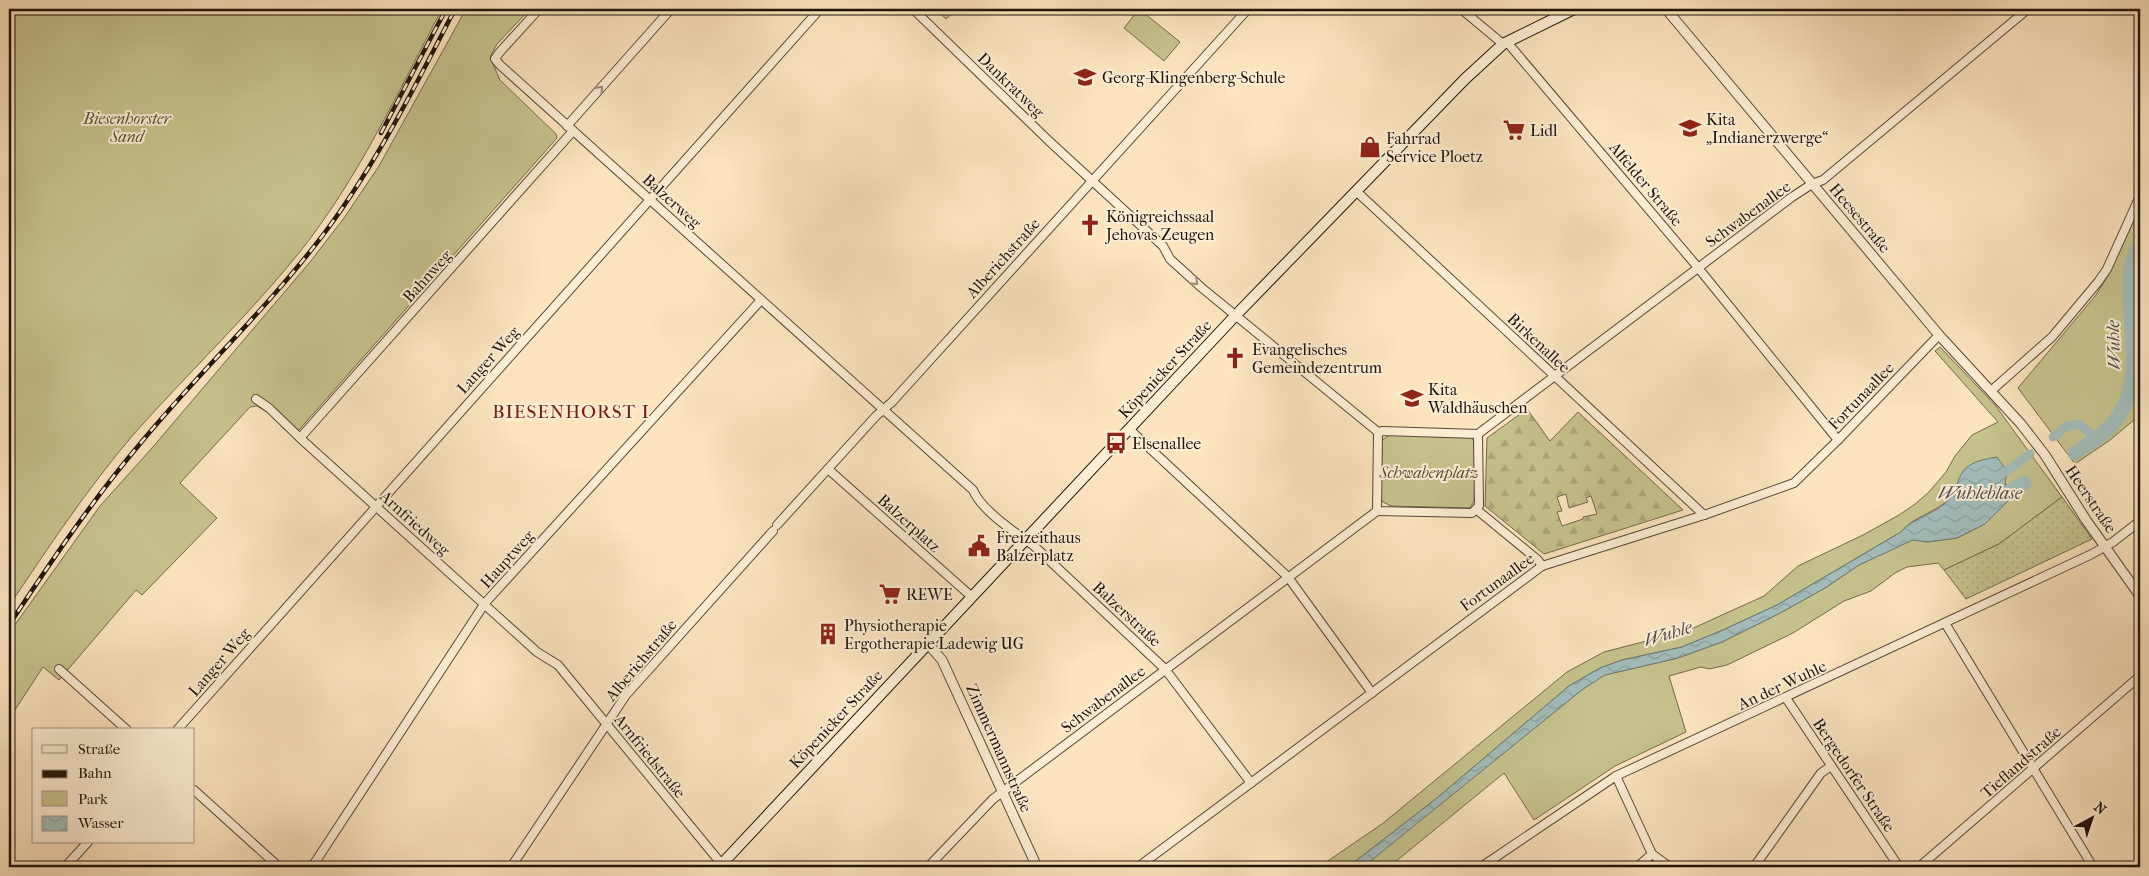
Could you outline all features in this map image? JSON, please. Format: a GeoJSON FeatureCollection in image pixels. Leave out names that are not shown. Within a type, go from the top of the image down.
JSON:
{"type":"FeatureCollection","features":[{"type":"Feature","properties":{"kind":"main road","name":"Köpenicker Straße"},"geometry":{"type":"LineString","coordinates":[[721,866],[1235,316],[1458,85],[1505,43],[1574,9]]}},
{"type":"Feature","properties":{"kind":"street","name":"Balzerweg"},"geometry":{"type":"LineString","coordinates":[[539,9],[495,59],[570,129],[831,362]]}},
{"type":"Feature","properties":{"kind":"street","name":"Bahnweg"},"geometry":{"type":"LineString","coordinates":[[300,438],[570,129],[671,9]]}},
{"type":"Feature","properties":{"kind":"street","name":"Langer Weg"},"geometry":{"type":"LineString","coordinates":[[179,728],[820,9]]}},
{"type":"Feature","properties":{"kind":"street","name":"Dankratweg"},"geometry":{"type":"LineString","coordinates":[[913,9],[1163,246],[1170,259],[1235,316],[1378,432]]}},
{"type":"Feature","properties":{"kind":"street","name":"Alberichstraße"},"geometry":{"type":"LineString","coordinates":[[511,867],[626,695],[828,469],[1248,9]]}},
{"type":"Feature","properties":{"kind":"street","name":"Alfelder Straße"},"geometry":{"type":"LineString","coordinates":[[1461,9],[1505,43],[1582,128],[1838,440]]}},
{"type":"Feature","properties":{"kind":"street","name":"Heesestraße"},"geometry":{"type":"LineString","coordinates":[[1666,9],[1939,335],[1991,390],[2035,442]]}},
{"type":"Feature","properties":{"kind":"street","name":"Schwabenallee"},"geometry":{"type":"LineString","coordinates":[[1478,434],[1812,184],[1823,180],[2028,9]]}},
{"type":"Feature","properties":{"kind":"street","name":"Birkenallee"},"geometry":{"type":"LineString","coordinates":[[1356,191],[1704,515]]}},
{"type":"Feature","properties":{"kind":"street"},"geometry":{"type":"LineString","coordinates":[[1991,390],[2052,337],[2098,282],[2107,269],[2140,196]]}},
{"type":"Feature","properties":{"kind":"street","name":"Hauptweg"},"geometry":{"type":"LineString","coordinates":[[312,867],[486,603],[761,300]]}},
{"type":"Feature","properties":{"kind":"street","name":"Fortunaallee"},"geometry":{"type":"LineString","coordinates":[[1138,867],[1542,566],[1704,515],[1794,483],[1939,335]]}},
{"type":"Feature","properties":{"kind":"street","name":"Balzerstraße"},"geometry":{"type":"LineString","coordinates":[[831,362],[973,490],[977,499],[1016,535],[1036,547],[1166,669],[1251,783]]}},
{"type":"Feature","properties":{"kind":"street","name":"Arnfriedweg"},"geometry":{"type":"LineString","coordinates":[[256,399],[269,408],[300,438],[486,603],[537,652],[558,665]]}},
{"type":"Feature","properties":{"kind":"street"},"geometry":{"type":"LineString","coordinates":[[1129,429],[1288,578],[1372,692]]}},
{"type":"Feature","properties":{"kind":"street"},"geometry":{"type":"LineString","coordinates":[[1378,432],[1473,432],[1478,434],[1479,506],[1472,514],[1377,511],[1378,432]]}},
{"type":"Feature","properties":{"kind":"street","name":"Heerstraße"},"geometry":{"type":"LineString","coordinates":[[2035,442],[2065,489],[2140,596]]}},
{"type":"Feature","properties":{"kind":"street","name":"Balzerplatz"},"geometry":{"type":"LineString","coordinates":[[828,469],[972,597]]}},
{"type":"Feature","properties":{"kind":"street"},"geometry":{"type":"LineString","coordinates":[[1477,510],[1538,560],[1542,566]]}},
{"type":"Feature","properties":{"kind":"street","name":"Schwabenallee"},"geometry":{"type":"LineString","coordinates":[[928,867],[993,799],[1377,511]]}},
{"type":"Feature","properties":{"kind":"street","name":"An der Wuhle"},"geometry":{"type":"LineString","coordinates":[[1481,867],[1616,776],[1786,698],[2105,546],[2140,521]]}},
{"type":"Feature","properties":{"kind":"street"},"geometry":{"type":"LineString","coordinates":[[1945,623],[2093,867]]}},
{"type":"Feature","properties":{"kind":"street","name":"Zimmermannstraße"},"geometry":{"type":"LineString","coordinates":[[928,644],[942,660],[1037,867]]}},
{"type":"Feature","properties":{"kind":"street","name":"Arnfriedstraße"},"geometry":{"type":"LineString","coordinates":[[558,665],[721,866]]}},
{"type":"Feature","properties":{"kind":"street"},"geometry":{"type":"LineString","coordinates":[[59,669],[124,728]]}},
{"type":"Feature","properties":{"kind":"street","name":"Tieflandstraße"},"geometry":{"type":"LineString","coordinates":[[1919,867],[2140,676]]}},
{"type":"Feature","properties":{"kind":"street","name":"Bergedorfer Straße"},"geometry":{"type":"LineString","coordinates":[[1786,698],[1899,867]]}},
{"type":"Feature","properties":{"kind":"street"},"geometry":{"type":"LineString","coordinates":[[1754,867],[1821,773],[1831,766]]}},
{"type":"Feature","properties":{"kind":"street"},"geometry":{"type":"LineString","coordinates":[[1616,776],[1652,854],[1670,867]]}},
{"type":"Feature","properties":{"kind":"street"},"geometry":{"type":"LineString","coordinates":[[195,791],[279,867]]}},
{"type":"Feature","properties":{"kind":"street"},"geometry":{"type":"LineString","coordinates":[[65,867],[86,844]]}},
{"type":"Feature","properties":{"kind":"street"},"geometry":{"type":"LineString","coordinates":[[1637,867],[1652,854]]}},
{"type":"Feature","properties":{"kind":"green space","name":"Biesenhorster Sand"},"geometry":{"type":"Polygon","coordinates":[[[9,9],[442,9],[359,165],[320,225],[299,253],[259,299],[116,455],[68,519],[9,606],[9,9]]]}},
{"type":"Feature","properties":{"kind":"green space"},"geometry":{"type":"Polygon","coordinates":[[[466,9],[530,9],[497,44],[490,57],[500,80],[556,134],[557,138],[298,431],[257,406],[250,407],[180,483],[217,518],[142,595],[136,590],[59,680],[43,667],[9,719],[9,633],[100,506],[152,448],[310,262],[344,218],[379,166],[466,9]]]}},
{"type":"Feature","properties":{"kind":"green space"},"geometry":{"type":"Polygon","coordinates":[[[935,9],[957,9],[946,19],[935,9]]]}},
{"type":"Feature","properties":{"kind":"green space"},"geometry":{"type":"Polygon","coordinates":[[[1139,9],[1180,42],[1164,61],[1124,28],[1139,9]]]}},
{"type":"Feature","properties":{"kind":"green space"},"geometry":{"type":"Polygon","coordinates":[[[2140,203],[2140,415],[2110,440],[2075,464],[2018,388],[2096,295],[2109,274],[2140,203]]]}},
{"type":"Feature","properties":{"kind":"green space"},"geometry":{"type":"Polygon","coordinates":[[[1940,347],[1995,405],[2062,497],[1999,544],[1944,570],[1938,563],[1907,567],[1895,573],[1871,591],[1844,601],[1793,633],[1727,665],[1709,669],[1701,667],[1669,676],[1686,732],[1615,766],[1534,820],[1504,773],[1389,867],[1362,867],[1583,689],[1604,675],[1678,658],[1722,642],[1825,588],[1859,565],[1913,539],[1927,542],[1957,538],[1985,524],[2013,496],[2005,483],[1964,470],[1954,492],[1944,503],[1912,522],[1901,532],[1777,605],[1682,647],[1622,660],[1600,668],[1569,686],[1437,798],[1348,867],[1319,867],[1382,824],[1567,672],[1604,652],[1689,630],[1764,596],[1798,566],[1863,535],[1915,504],[1928,493],[1946,472],[1955,456],[1972,435],[1998,422],[1935,351],[1940,347]]]}},
{"type":"Feature","properties":{"kind":"green space"},"geometry":{"type":"Polygon","coordinates":[[[1527,409],[1550,441],[1578,412],[1683,510],[1544,554],[1485,506],[1487,438],[1527,409]],[[1566,494],[1557,497],[1562,511],[1557,512],[1562,526],[1583,519],[1583,517],[1597,514],[1591,496],[1586,498],[1588,502],[1569,508],[1566,494]]]}},
{"type":"Feature","properties":{"kind":"green space","name":"Schwabenplatz"},"geometry":{"type":"Polygon","coordinates":[[[1390,435],[1470,437],[1476,442],[1474,501],[1470,508],[1391,506],[1383,502],[1381,498],[1382,440],[1390,435]]]}},
{"type":"Feature","properties":{"kind":"green space"},"geometry":{"type":"Polygon","coordinates":[[[2062,497],[2092,539],[1966,599],[1944,570],[1999,544],[2062,497]]]}},
{"type":"Feature","properties":{"kind":"water","name":"Wuhleblase"},"geometry":{"type":"Polygon","coordinates":[[[1997,457],[2007,471],[2005,484],[2013,496],[1985,524],[1957,538],[1927,542],[1913,540],[1859,565],[1825,588],[1722,642],[1678,658],[1605,675],[1583,689],[1367,864],[1362,867],[1348,867],[1437,798],[1569,686],[1600,668],[1622,660],[1682,647],[1777,605],[1901,532],[1913,522],[1946,503],[1968,466],[1997,457]]]}},
{"type":"Feature","properties":{"kind":"waterway","name":"Wuhle"},"geometry":{"type":"LineString","coordinates":[[2075,453],[2107,430],[2116,420],[2126,402],[2131,384],[2133,365],[2130,307],[2131,268],[2140,243]]}},
{"type":"Feature","properties":{"kind":"waterway"},"geometry":{"type":"LineString","coordinates":[[2053,437],[2067,426],[2080,424],[2095,439]]}},
{"type":"Feature","properties":{"kind":"waterway"},"geometry":{"type":"LineString","coordinates":[[2007,471],[2030,454]]}},
{"type":"Feature","properties":{"kind":"waterway","name":"Wuhle"},"geometry":{"type":"LineString","coordinates":[[1993,499],[2010,492],[2024,483]]}},
{"type":"Feature","properties":{"kind":"railway"},"geometry":{"type":"LineString","coordinates":[[381,133],[446,9]]}},
{"type":"Feature","properties":{"kind":"railway"},"geometry":{"type":"LineString","coordinates":[[9,625],[104,488],[162,418],[258,313],[304,259],[345,205],[379,150],[455,9]]}},
{"type":"Feature","properties":{"kind":"place","name":"Georg-Klingenberg-Schule"},"geometry":{"type":"Point","coordinates":[1085,77]}},
{"type":"Feature","properties":{"kind":"place","name":"Kita „Indianerzwerge“"},"geometry":{"type":"Point","coordinates":[1690,128]}},
{"type":"Feature","properties":{"kind":"place","name":"Lidl"},"geometry":{"type":"Point","coordinates":[1514,130]}},
{"type":"Feature","properties":{"kind":"place","name":"Fahrrad Service Ploetz"},"geometry":{"type":"Point","coordinates":[1370,147]}},
{"type":"Feature","properties":{"kind":"place","name":"Königreichssaal Jehovas Zeugen"},"geometry":{"type":"Point","coordinates":[1090,225]}},
{"type":"Feature","properties":{"kind":"place","name":"Evangelisches Gemeindezentrum"},"geometry":{"type":"Point","coordinates":[1235,358]}},
{"type":"Feature","properties":{"kind":"place","name":"Kita Waldhäuschen"},"geometry":{"type":"Point","coordinates":[1412,398]}},
{"type":"Feature","properties":{"kind":"place","name":"Elsenallee"},"geometry":{"type":"Point","coordinates":[1116,443]}},
{"type":"Feature","properties":{"kind":"place","name":"Freizeithaus Balzerplatz"},"geometry":{"type":"Point","coordinates":[979,546]}},
{"type":"Feature","properties":{"kind":"place","name":"REWE"},"geometry":{"type":"Point","coordinates":[890,594]}},
{"type":"Feature","properties":{"kind":"place","name":"Physiotherapie Ergotherapie Ladewig UG"},"geometry":{"type":"Point","coordinates":[828,634]}},
{"type":"Feature","properties":{"kind":"district","name":"BIESENHORST I"},"geometry":{"type":"Point","coordinates":[571,412]}}]}
